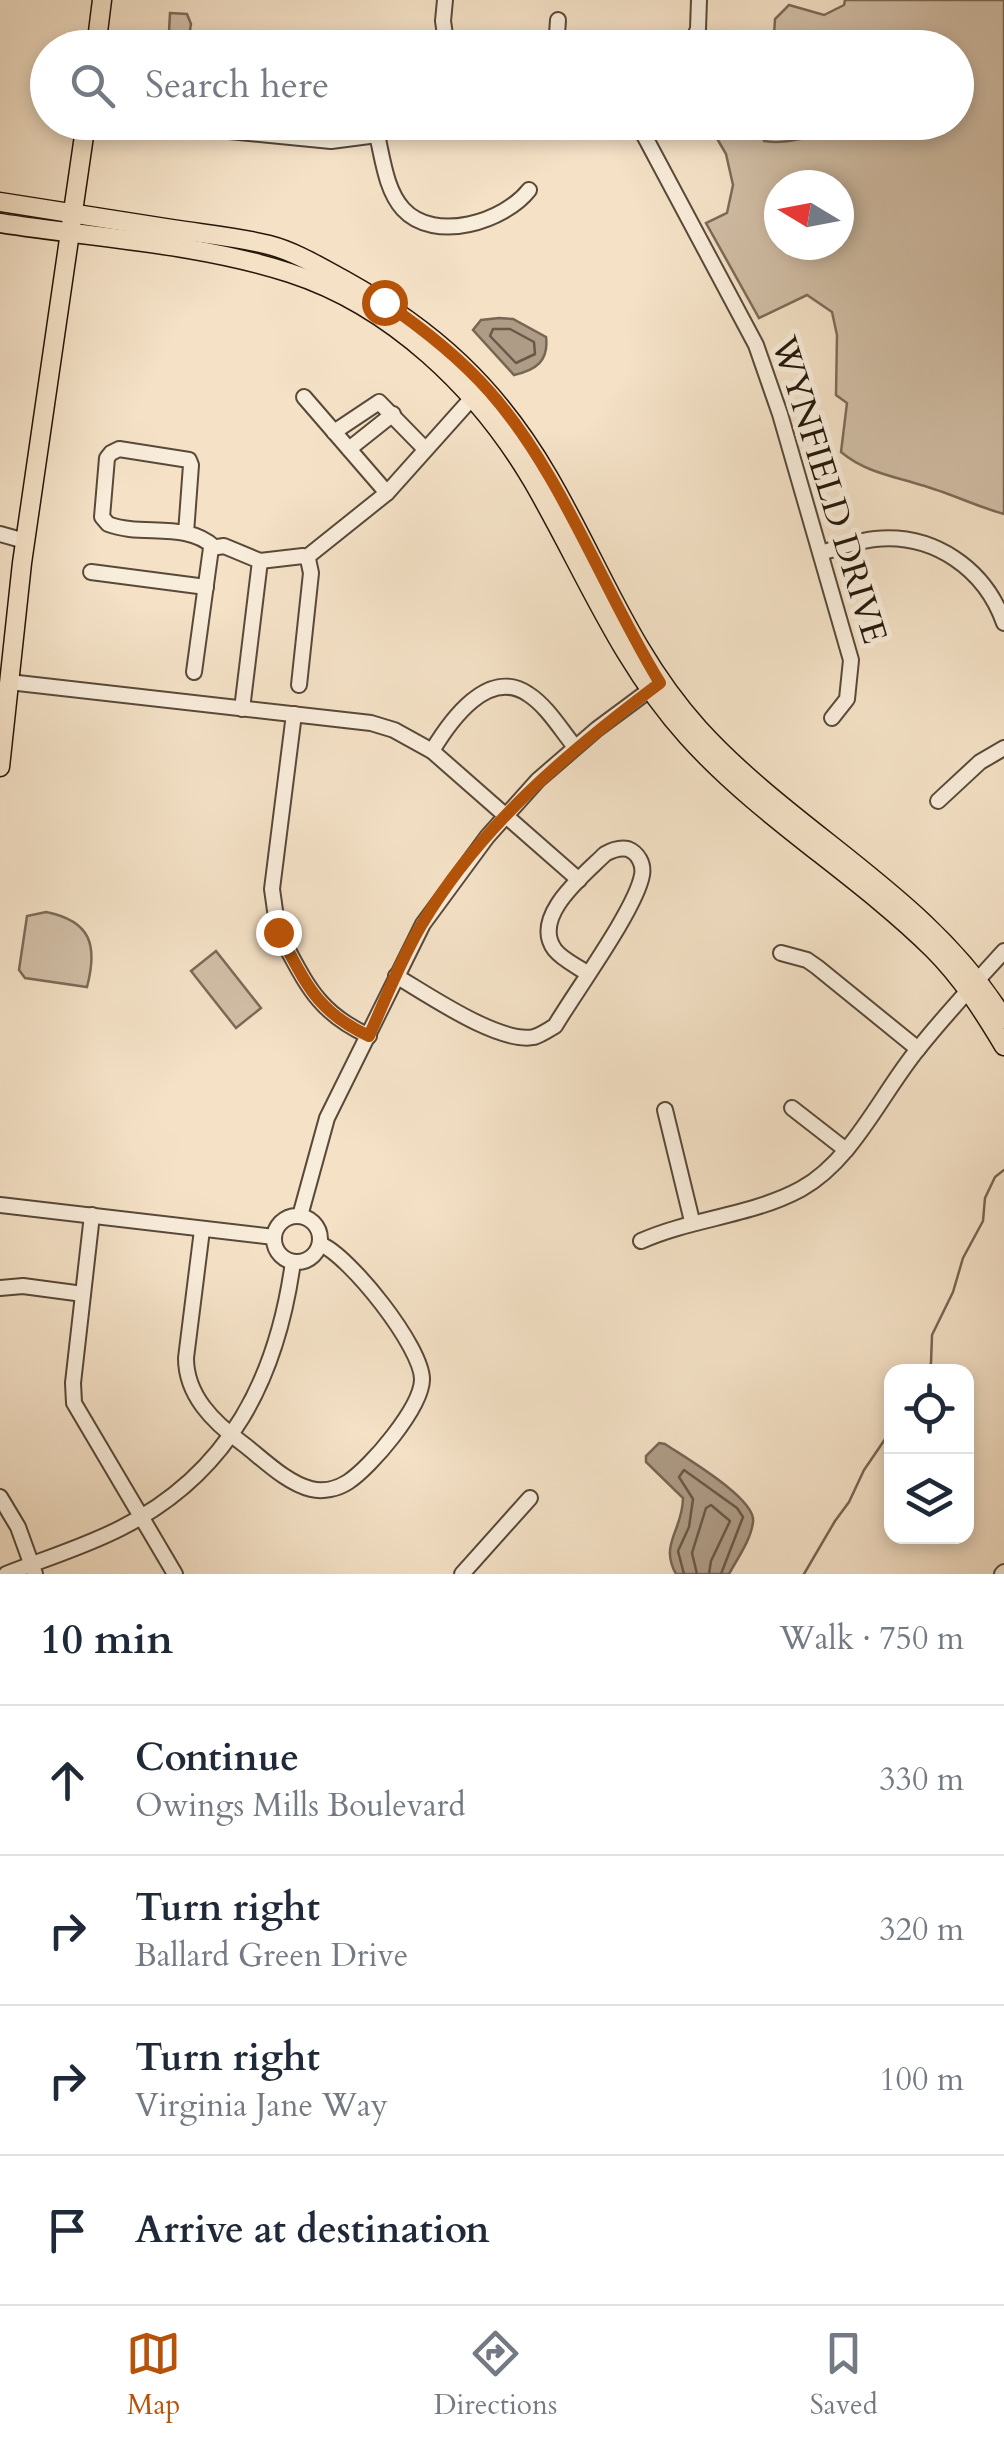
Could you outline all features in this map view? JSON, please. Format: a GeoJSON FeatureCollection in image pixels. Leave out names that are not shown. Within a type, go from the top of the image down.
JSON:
{"type":"FeatureCollection","features":[{"type":"Feature","properties":{"kind":"main road"},"geometry":{"type":"LineString","coordinates":[[98,30],[102,0]]}},
{"type":"Feature","properties":{"kind":"main road"},"geometry":{"type":"LineString","coordinates":[[0,767],[25,541],[83,140]]}},
{"type":"Feature","properties":{"kind":"main road"},"geometry":{"type":"LineString","coordinates":[[0,202],[268,245],[320,267],[384,302],[421,328],[468,370],[518,428],[548,476],[654,686]]}},
{"type":"Feature","properties":{"kind":"main road"},"geometry":{"type":"LineString","coordinates":[[0,223],[234,259],[317,283],[408,337],[472,398],[502,434],[531,479],[606,623],[654,686],[746,778],[914,912],[1004,1019]]}},
{"type":"Feature","properties":{"kind":"main road"},"geometry":{"type":"LineString","coordinates":[[974,984],[1004,1046]]}},
{"type":"Feature","properties":{"kind":"street"},"geometry":{"type":"LineString","coordinates":[[444,30],[445,0]]}},
{"type":"Feature","properties":{"kind":"street"},"geometry":{"type":"LineString","coordinates":[[698,30],[699,0]]}},
{"type":"Feature","properties":{"kind":"street"},"geometry":{"type":"LineString","coordinates":[[557,30],[558,20]]}},
{"type":"Feature","properties":{"kind":"street"},"geometry":{"type":"LineString","coordinates":[[307,140],[351,140]]}},
{"type":"Feature","properties":{"kind":"street"},"geometry":{"type":"LineString","coordinates":[[379,140],[395,196],[414,218],[429,224],[455,226],[496,214],[520,202],[530,190]]}},
{"type":"Feature","properties":{"kind":"street","name":"WYNFIELD DRIVE"},"geometry":{"type":"LineString","coordinates":[[647,140],[756,345],[780,414],[851,660],[847,698],[832,718]]}},
{"type":"Feature","properties":{"kind":"street"},"geometry":{"type":"LineString","coordinates":[[304,396],[387,492]]}},
{"type":"Feature","properties":{"kind":"street"},"geometry":{"type":"LineString","coordinates":[[186,533],[192,466],[189,460],[119,449],[111,453],[102,498],[102,517],[108,524],[186,533],[214,547],[224,546],[260,561],[307,557],[387,492],[472,398]]}},
{"type":"Feature","properties":{"kind":"street"},"geometry":{"type":"LineString","coordinates":[[334,432],[375,402],[393,414],[426,448]]}},
{"type":"Feature","properties":{"kind":"street"},"geometry":{"type":"LineString","coordinates":[[350,450],[393,414]]}},
{"type":"Feature","properties":{"kind":"street"},"geometry":{"type":"LineString","coordinates":[[0,534],[25,541]]}},
{"type":"Feature","properties":{"kind":"street"},"geometry":{"type":"LineString","coordinates":[[821,553],[887,538],[938,548],[981,581],[992,594],[1004,623]]}},
{"type":"Feature","properties":{"kind":"street"},"geometry":{"type":"LineString","coordinates":[[194,672],[214,547]]}},
{"type":"Feature","properties":{"kind":"street"},"geometry":{"type":"LineString","coordinates":[[299,685],[311,574],[307,557]]}},
{"type":"Feature","properties":{"kind":"street"},"geometry":{"type":"LineString","coordinates":[[242,709],[260,561]]}},
{"type":"Feature","properties":{"kind":"street"},"geometry":{"type":"LineString","coordinates":[[90,572],[206,587]]}},
{"type":"Feature","properties":{"kind":"street"},"geometry":{"type":"LineString","coordinates":[[9,682],[371,723],[394,730],[432,750],[579,880]]}},
{"type":"Feature","properties":{"kind":"street"},"geometry":{"type":"LineString","coordinates":[[300,1216],[319,1138],[422,924],[451,882],[538,780],[654,686]]}},
{"type":"Feature","properties":{"kind":"street"},"geometry":{"type":"LineString","coordinates":[[432,750],[446,728],[476,697],[503,687],[521,690],[536,700],[575,747]]}},
{"type":"Feature","properties":{"kind":"street"},"geometry":{"type":"LineString","coordinates":[[294,714],[272,889],[274,919],[323,1007],[340,1023],[369,1036]]}},
{"type":"Feature","properties":{"kind":"street"},"geometry":{"type":"LineString","coordinates":[[938,802],[980,762],[1004,748]]}},
{"type":"Feature","properties":{"kind":"street"},"geometry":{"type":"LineString","coordinates":[[396,976],[501,1033],[534,1037],[554,1026],[588,972],[636,890],[641,864],[632,852],[615,849],[605,854],[552,916],[549,940],[558,954],[588,972]]}},
{"type":"Feature","properties":{"kind":"street"},"geometry":{"type":"LineString","coordinates":[[641,1241],[692,1222],[786,1196],[818,1177],[846,1150],[918,1049],[1004,951]]}},
{"type":"Feature","properties":{"kind":"street"},"geometry":{"type":"LineString","coordinates":[[781,953],[817,966],[918,1049]]}},
{"type":"Feature","properties":{"kind":"street"},"geometry":{"type":"LineString","coordinates":[[792,1108],[846,1150]]}},
{"type":"Feature","properties":{"kind":"street"},"geometry":{"type":"LineString","coordinates":[[665,1110],[692,1222]]}},
{"type":"Feature","properties":{"kind":"street"},"geometry":{"type":"LineString","coordinates":[[0,1204],[274,1236]]}},
{"type":"Feature","properties":{"kind":"street"},"geometry":{"type":"LineString","coordinates":[[92,1215],[74,1403],[174,1574]]}},
{"type":"Feature","properties":{"kind":"street"},"geometry":{"type":"LineString","coordinates":[[300,1216],[318,1229],[320,1244],[310,1258],[293,1262],[279,1253],[274,1236],[282,1221],[300,1216]]}},
{"type":"Feature","properties":{"kind":"street"},"geometry":{"type":"LineString","coordinates":[[202,1230],[186,1369],[209,1416],[231,1435],[297,1483],[327,1490],[354,1477],[414,1407],[422,1381],[412,1345],[344,1258],[320,1244]]}},
{"type":"Feature","properties":{"kind":"street"},"geometry":{"type":"LineString","coordinates":[[6,1574],[33,1569],[94,1541],[140,1517],[198,1475],[231,1435],[262,1384],[282,1328],[293,1262]]}},
{"type":"Feature","properties":{"kind":"street"},"geometry":{"type":"LineString","coordinates":[[0,1288],[22,1286],[83,1294]]}},
{"type":"Feature","properties":{"kind":"street"},"geometry":{"type":"LineString","coordinates":[[0,1497],[18,1527],[33,1569]]}},
{"type":"Feature","properties":{"kind":"street"},"geometry":{"type":"LineString","coordinates":[[462,1574],[530,1498]]}},
{"type":"Feature","properties":{"kind":"shaded area"},"geometry":{"type":"Polygon","coordinates":[[[845,0],[1004,0],[1004,514],[869,469],[841,452],[847,403],[836,395],[837,335],[832,312],[807,295],[759,318],[706,223],[727,213],[733,185],[726,154],[718,140],[974,140],[974,30],[774,30],[775,19],[789,5],[824,15],[844,5],[845,0]]]}},
{"type":"Feature","properties":{"kind":"shaded area"},"geometry":{"type":"Polygon","coordinates":[[[170,13],[187,14],[190,30],[169,30],[170,13]]]}},
{"type":"Feature","properties":{"kind":"shaded area"},"geometry":{"type":"Polygon","coordinates":[[[46,912],[73,922],[88,937],[92,959],[87,987],[25,978],[19,970],[27,916],[46,912]]]}},
{"type":"Feature","properties":{"kind":"shaded area"},"geometry":{"type":"Polygon","coordinates":[[[216,951],[261,1008],[236,1028],[191,971],[216,951]]]}},
{"type":"Feature","properties":{"kind":"water"},"geometry":{"type":"Polygon","coordinates":[[[513,319],[546,337],[543,358],[535,367],[514,375],[473,330],[481,320],[513,319]]]}},
{"type":"Feature","properties":{"kind":"water"},"geometry":{"type":"Polygon","coordinates":[[[659,1443],[718,1479],[751,1513],[750,1536],[729,1574],[676,1574],[670,1554],[683,1498],[646,1462],[646,1456],[659,1443]]]}},
{"type":"Feature","properties":{"kind":"waterway"},"geometry":{"type":"LineString","coordinates":[[931,1364],[932,1335],[953,1292],[963,1258],[983,1221],[985,1198],[995,1177],[1004,1170]]}},
{"type":"Feature","properties":{"kind":"waterway"},"geometry":{"type":"LineString","coordinates":[[804,1574],[884,1441]]}},
{"type":"Feature","properties":{"kind":"route"},"geometry":{"type":"LineString","coordinates":[[278,932],[323,1007],[340,1023],[369,1036],[422,924],[487,837],[558,762],[660,683],[518,428],[457,358],[384,302]]}}]}
